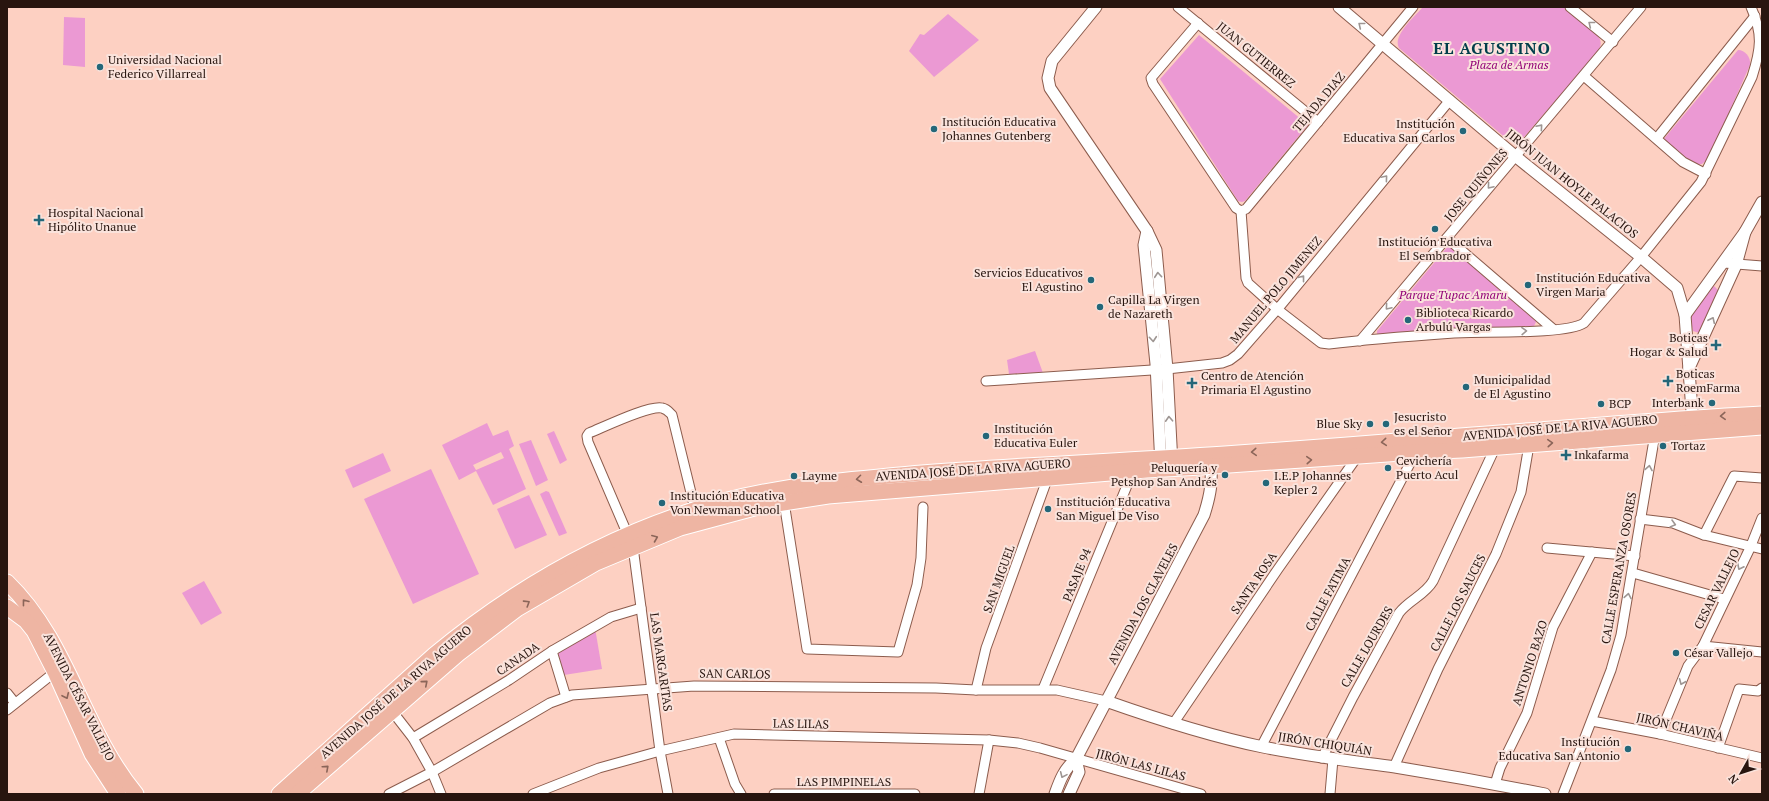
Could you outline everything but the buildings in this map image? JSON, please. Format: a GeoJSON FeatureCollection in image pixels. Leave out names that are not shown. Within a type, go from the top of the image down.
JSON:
{"type":"FeatureCollection","features":[{"type":"Feature","properties":{"kind":"main road","name":"AVENIDA JOSÉ DE LA RIVA AGUERO"},"geometry":{"type":"LineString","coordinates":[[630,541],[695,509],[765,491],[839,481],[980,469],[1094,468],[1211,461],[1356,457],[1495,448],[1655,434],[1693,425],[1762,414]]}},
{"type":"Feature","properties":{"kind":"main road","name":"AVENIDA JOSÉ DE LA RIVA AGUERO"},"geometry":{"type":"LineString","coordinates":[[1211,461],[1693,425],[1762,427]]}},
{"type":"Feature","properties":{"kind":"main road","name":"AVENIDA JOSÉ DE LA RIVA AGUERO"},"geometry":{"type":"LineString","coordinates":[[280,794],[434,655],[501,612],[562,566],[630,541],[755,508],[784,502],[828,496],[1048,477],[1094,468],[1133,471],[1166,463]]}},
{"type":"Feature","properties":{"kind":"main road","name":"AVENIDA CÉSAR VALLEJO"},"geometry":{"type":"LineString","coordinates":[[7,582],[27,605],[56,646],[105,748],[123,777],[136,794]]}},
{"type":"Feature","properties":{"kind":"main road","name":"AVENIDA CÉSAR VALLEJO"},"geometry":{"type":"LineString","coordinates":[[7,607],[26,621],[34,631],[55,672],[92,754],[118,794]]}},
{"type":"Feature","properties":{"kind":"main road","name":"AVENIDA JOSÉ DE LA RIVA AGUERO"},"geometry":{"type":"LineString","coordinates":[[297,794],[458,654],[501,612]]}},
{"type":"Feature","properties":{"kind":"street"},"geometry":{"type":"LineString","coordinates":[[1096,7],[1052,61],[1048,78],[1050,88],[1146,231],[1156,250],[1154,293],[1161,370],[1166,463]]}},
{"type":"Feature","properties":{"kind":"street","name":"JUAN GUTIERREZ"},"geometry":{"type":"LineString","coordinates":[[1178,7],[1318,122]]}},
{"type":"Feature","properties":{"kind":"street","name":"JIRÓN JUAN HOYLE PALACIOS"},"geometry":{"type":"LineString","coordinates":[[1339,7],[1515,156],[1641,257],[1677,288],[1685,315],[1693,425]]}},
{"type":"Feature","properties":{"kind":"street","name":"TEJADA DIAZ"},"geometry":{"type":"LineString","coordinates":[[1241,211],[1246,209],[1413,7]]}},
{"type":"Feature","properties":{"kind":"street"},"geometry":{"type":"LineString","coordinates":[[1570,7],[1612,42]]}},
{"type":"Feature","properties":{"kind":"street","name":"JOSE QUIÑONES"},"geometry":{"type":"LineString","coordinates":[[1360,341],[1641,7]]}},
{"type":"Feature","properties":{"kind":"street"},"geometry":{"type":"LineString","coordinates":[[1198,23],[1151,78],[1153,84],[1236,208],[1241,211],[1246,278],[1251,286],[1321,343],[1329,344],[1454,333],[1553,330],[1577,327],[1584,323],[1641,257],[1706,174],[1754,70],[1760,36],[1751,7]]}},
{"type":"Feature","properties":{"kind":"street"},"geometry":{"type":"LineString","coordinates":[[1657,138],[1755,16]]}},
{"type":"Feature","properties":{"kind":"street"},"geometry":{"type":"LineString","coordinates":[[1584,76],[1683,162],[1706,174]]}},
{"type":"Feature","properties":{"kind":"street","name":"MANUEL POLO JIMENEZ"},"geometry":{"type":"LineString","coordinates":[[986,381],[1161,370],[1222,363],[1230,360],[1238,354],[1278,309],[1450,100]]}},
{"type":"Feature","properties":{"kind":"street"},"geometry":{"type":"LineString","coordinates":[[1685,315],[1724,263],[1745,232],[1762,202]]}},
{"type":"Feature","properties":{"kind":"street"},"geometry":{"type":"LineString","coordinates":[[1689,368],[1736,265],[1745,232]]}},
{"type":"Feature","properties":{"kind":"street"},"geometry":{"type":"LineString","coordinates":[[1447,238],[1553,330]]}},
{"type":"Feature","properties":{"kind":"street"},"geometry":{"type":"LineString","coordinates":[[1724,263],[1762,266]]}},
{"type":"Feature","properties":{"kind":"street"},"geometry":{"type":"LineString","coordinates":[[1709,282],[1718,283],[1724,292]]}},
{"type":"Feature","properties":{"kind":"street","name":"LAS MARGARITAS"},"geometry":{"type":"LineString","coordinates":[[668,794],[660,752],[641,608],[630,541],[588,442],[587,436],[589,433],[648,410],[661,408],[668,410],[672,415],[695,509]]}},
{"type":"Feature","properties":{"kind":"street","name":"CALLE ESPERANZA OSORES"},"geometry":{"type":"LineString","coordinates":[[1563,794],[1611,670],[1621,635],[1655,434]]}},
{"type":"Feature","properties":{"kind":"street","name":"CALLE LOS SAUCES"},"geometry":{"type":"LineString","coordinates":[[1394,767],[1438,669],[1496,554],[1521,492],[1529,445]]}},
{"type":"Feature","properties":{"kind":"street","name":"CALLE LOURDES"},"geometry":{"type":"LineString","coordinates":[[1330,794],[1328,759],[1352,697],[1399,613],[1409,602],[1426,591],[1433,581],[1495,448]]}},
{"type":"Feature","properties":{"kind":"street","name":"CALLE FATIMA"},"geometry":{"type":"LineString","coordinates":[[1261,746],[1416,452]]}},
{"type":"Feature","properties":{"kind":"street","name":"SANTA ROSA"},"geometry":{"type":"LineString","coordinates":[[1173,724],[1356,457]]}},
{"type":"Feature","properties":{"kind":"street","name":"AVENIDA LOS CLAVELES"},"geometry":{"type":"LineString","coordinates":[[1055,794],[1067,766],[1076,759],[1204,515],[1213,475],[1211,461]]}},
{"type":"Feature","properties":{"kind":"street","name":"PASAJE 94"},"geometry":{"type":"LineString","coordinates":[[1043,689],[1133,471]]}},
{"type":"Feature","properties":{"kind":"street"},"geometry":{"type":"LineString","coordinates":[[1704,536],[1734,476],[1762,478]]}},
{"type":"Feature","properties":{"kind":"street","name":"SAN MIGUEL"},"geometry":{"type":"LineString","coordinates":[[976,690],[986,648],[1048,477]]}},
{"type":"Feature","properties":{"kind":"street"},"geometry":{"type":"LineString","coordinates":[[784,502],[807,649],[898,652],[918,586],[921,558],[923,507]]}},
{"type":"Feature","properties":{"kind":"street","name":"CESAR VALLEJO"},"geometry":{"type":"LineString","coordinates":[[1660,734],[1688,666],[1703,646],[1724,599],[1750,548],[1762,518]]}},
{"type":"Feature","properties":{"kind":"street"},"geometry":{"type":"LineString","coordinates":[[1640,519],[1673,524],[1704,536],[1750,548],[1762,549]]}},
{"type":"Feature","properties":{"kind":"street"},"geometry":{"type":"LineString","coordinates":[[1547,548],[1635,556]]}},
{"type":"Feature","properties":{"kind":"street","name":"ANTONIO BAZO"},"geometry":{"type":"LineString","coordinates":[[1495,784],[1500,768],[1527,713],[1553,628],[1592,552]]}},
{"type":"Feature","properties":{"kind":"street"},"geometry":{"type":"LineString","coordinates":[[1632,573],[1724,599]]}},
{"type":"Feature","properties":{"kind":"street","name":"CANADA"},"geometry":{"type":"LineString","coordinates":[[413,738],[509,680],[552,651],[611,617],[641,608]]}},
{"type":"Feature","properties":{"kind":"street"},"geometry":{"type":"LineString","coordinates":[[1703,646],[1762,652]]}},
{"type":"Feature","properties":{"kind":"street"},"geometry":{"type":"LineString","coordinates":[[552,651],[566,697]]}},
{"type":"Feature","properties":{"kind":"street"},"geometry":{"type":"LineString","coordinates":[[7,710],[55,672]]}},
{"type":"Feature","properties":{"kind":"street","name":"SAN CARLOS"},"geometry":{"type":"LineString","coordinates":[[389,794],[432,772],[550,703],[566,697],[652,688],[694,686],[936,688],[976,690],[1043,689],[1057,690],[1106,701]]}},
{"type":"Feature","properties":{"kind":"street"},"geometry":{"type":"LineString","coordinates":[[1718,748],[1739,690],[1758,691],[1762,688]]}},
{"type":"Feature","properties":{"kind":"street"},"geometry":{"type":"LineString","coordinates":[[7,693],[15,703]]}},
{"type":"Feature","properties":{"kind":"street","name":"JIRÓN CHIQUIÁN"},"geometry":{"type":"LineString","coordinates":[[1106,701],[1173,724],[1261,746],[1328,759],[1394,767],[1545,794]]}},
{"type":"Feature","properties":{"kind":"street"},"geometry":{"type":"LineString","coordinates":[[392,712],[413,738],[432,772],[441,794]]}},
{"type":"Feature","properties":{"kind":"street","name":"JIRÓN CHAVIÑA"},"geometry":{"type":"LineString","coordinates":[[1592,721],[1660,734],[1762,758]]}},
{"type":"Feature","properties":{"kind":"street","name":"LAS LILAS"},"geometry":{"type":"LineString","coordinates":[[533,794],[599,768],[734,734],[1018,742],[1076,759]]}},
{"type":"Feature","properties":{"kind":"street"},"geometry":{"type":"LineString","coordinates":[[720,738],[735,784],[741,794]]}},
{"type":"Feature","properties":{"kind":"street"},"geometry":{"type":"LineString","coordinates":[[979,794],[989,740]]}},
{"type":"Feature","properties":{"kind":"street","name":"AVENIDA LOS CLAVELES"},"geometry":{"type":"LineString","coordinates":[[1069,794],[1079,772],[1076,759]]}},
{"type":"Feature","properties":{"kind":"street","name":"JIRÓN LAS LILAS"},"geometry":{"type":"LineString","coordinates":[[1076,759],[1139,775],[1201,794]]}},
{"type":"Feature","properties":{"kind":"street","name":"LAS PIMPINELAS"},"geometry":{"type":"LineString","coordinates":[[774,794],[915,794]]}},
{"type":"Feature","properties":{"kind":"green space","name":"Plaza de Armas"},"geometry":{"type":"Polygon","coordinates":[[[1423,7],[1564,7],[1597,35],[1601,44],[1596,54],[1524,137],[1516,141],[1510,141],[1399,48],[1398,43],[1401,32],[1423,7]]]}},
{"type":"Feature","properties":{"kind":"green space"},"geometry":{"type":"Polygon","coordinates":[[[948,14],[979,40],[934,77],[909,51],[920,34],[924,35],[948,14]]]}},
{"type":"Feature","properties":{"kind":"green space"},"geometry":{"type":"Polygon","coordinates":[[[64,17],[85,18],[85,67],[63,65],[64,17]]]}},
{"type":"Feature","properties":{"kind":"green space"},"geometry":{"type":"Polygon","coordinates":[[[1199,35],[1308,125],[1245,201],[1242,202],[1238,201],[1160,79],[1199,35]]]}},
{"type":"Feature","properties":{"kind":"green space"},"geometry":{"type":"Polygon","coordinates":[[[1738,50],[1741,50],[1747,54],[1750,59],[1750,65],[1709,158],[1702,164],[1693,165],[1663,140],[1738,50]]]}},
{"type":"Feature","properties":{"kind":"green space","name":"Parque Tupac Amaru"},"geometry":{"type":"Polygon","coordinates":[[[1449,245],[1537,320],[1534,326],[1377,335],[1377,331],[1449,245]]]}},
{"type":"Feature","properties":{"kind":"green space"},"geometry":{"type":"Polygon","coordinates":[[[1714,286],[1719,291],[1699,333],[1693,331],[1690,317],[1714,286]]]}},
{"type":"Feature","properties":{"kind":"green space"},"geometry":{"type":"Polygon","coordinates":[[[1035,351],[1043,373],[1009,374],[1007,360],[1035,351]]]}},
{"type":"Feature","properties":{"kind":"green space"},"geometry":{"type":"Polygon","coordinates":[[[487,423],[493,436],[508,430],[514,446],[509,449],[526,489],[493,505],[476,471],[459,480],[442,445],[487,423]],[[501,452],[473,465],[476,470],[504,458],[501,452]]]}},
{"type":"Feature","properties":{"kind":"green space"},"geometry":{"type":"Polygon","coordinates":[[[554,431],[567,460],[560,464],[547,434],[554,431]]]}},
{"type":"Feature","properties":{"kind":"green space"},"geometry":{"type":"Polygon","coordinates":[[[531,440],[548,480],[536,486],[519,444],[531,440]]]}},
{"type":"Feature","properties":{"kind":"green space"},"geometry":{"type":"Polygon","coordinates":[[[383,453],[391,471],[353,488],[345,470],[383,453]]]}},
{"type":"Feature","properties":{"kind":"green space"},"geometry":{"type":"Polygon","coordinates":[[[431,469],[479,574],[413,604],[364,499],[431,469]]]}},
{"type":"Feature","properties":{"kind":"green space"},"geometry":{"type":"Polygon","coordinates":[[[546,491],[549,492],[567,533],[559,536],[540,494],[546,491]]]}},
{"type":"Feature","properties":{"kind":"green space"},"geometry":{"type":"Polygon","coordinates":[[[529,495],[547,535],[515,549],[497,509],[529,495]]]}},
{"type":"Feature","properties":{"kind":"green space"},"geometry":{"type":"Polygon","coordinates":[[[204,581],[222,613],[201,625],[182,593],[204,581]]]}},
{"type":"Feature","properties":{"kind":"green space"},"geometry":{"type":"Polygon","coordinates":[[[595,628],[602,669],[564,675],[558,653],[595,628]]]}},
{"type":"Feature","properties":{"kind":"place","name":"Universidad Nacional Federico Villarreal"},"geometry":{"type":"Point","coordinates":[100,67]}},
{"type":"Feature","properties":{"kind":"place","name":"Institución Educativa Johannes Gutenberg"},"geometry":{"type":"Point","coordinates":[934,129]}},
{"type":"Feature","properties":{"kind":"place","name":"Institución Educativa San Carlos"},"geometry":{"type":"Point","coordinates":[1463,131]}},
{"type":"Feature","properties":{"kind":"place","name":"Hospital Nacional Hipólito Unanue"},"geometry":{"type":"Point","coordinates":[39,220]}},
{"type":"Feature","properties":{"kind":"place","name":"Institución Educativa El Sembrador"},"geometry":{"type":"Point","coordinates":[1435,229]}},
{"type":"Feature","properties":{"kind":"place","name":"Servicios Educativos El Agustino"},"geometry":{"type":"Point","coordinates":[1091,280]}},
{"type":"Feature","properties":{"kind":"place","name":"Institución Educativa Virgen Maria"},"geometry":{"type":"Point","coordinates":[1528,285]}},
{"type":"Feature","properties":{"kind":"place","name":"Capilla La Virgen de Nazareth"},"geometry":{"type":"Point","coordinates":[1100,307]}},
{"type":"Feature","properties":{"kind":"place","name":"Biblioteca Ricardo Arbulú Vargas"},"geometry":{"type":"Point","coordinates":[1408,320]}},
{"type":"Feature","properties":{"kind":"place","name":"Boticas Hogar & Salud"},"geometry":{"type":"Point","coordinates":[1716,345]}},
{"type":"Feature","properties":{"kind":"place","name":"Boticas RoemFarma"},"geometry":{"type":"Point","coordinates":[1668,381]}},
{"type":"Feature","properties":{"kind":"place","name":"Centro de Atención Primaria El Agustino"},"geometry":{"type":"Point","coordinates":[1192,383]}},
{"type":"Feature","properties":{"kind":"place","name":"Municipalidad de El Agustino"},"geometry":{"type":"Point","coordinates":[1466,387]}},
{"type":"Feature","properties":{"kind":"place","name":"Interbank"},"geometry":{"type":"Point","coordinates":[1712,403]}},
{"type":"Feature","properties":{"kind":"place","name":"BCP"},"geometry":{"type":"Point","coordinates":[1601,404]}},
{"type":"Feature","properties":{"kind":"place","name":"Blue Sky"},"geometry":{"type":"Point","coordinates":[1370,424]}},
{"type":"Feature","properties":{"kind":"place","name":"Jesucristo es el Señor"},"geometry":{"type":"Point","coordinates":[1386,424]}},
{"type":"Feature","properties":{"kind":"place","name":"Institución Educativa Euler"},"geometry":{"type":"Point","coordinates":[986,436]}},
{"type":"Feature","properties":{"kind":"place","name":"Tortaz"},"geometry":{"type":"Point","coordinates":[1663,446]}},
{"type":"Feature","properties":{"kind":"place","name":"Inkafarma"},"geometry":{"type":"Point","coordinates":[1566,455]}},
{"type":"Feature","properties":{"kind":"place","name":"Cevichería Puerto Acul"},"geometry":{"type":"Point","coordinates":[1388,468]}},
{"type":"Feature","properties":{"kind":"place","name":"Peluquería y Petshop San Andrés"},"geometry":{"type":"Point","coordinates":[1225,475]}},
{"type":"Feature","properties":{"kind":"place","name":"Layme"},"geometry":{"type":"Point","coordinates":[794,476]}},
{"type":"Feature","properties":{"kind":"place","name":"I.E.P Johannes Kepler 2"},"geometry":{"type":"Point","coordinates":[1266,483]}},
{"type":"Feature","properties":{"kind":"place","name":"Institución Educativa Von Newman School"},"geometry":{"type":"Point","coordinates":[662,503]}},
{"type":"Feature","properties":{"kind":"place","name":"Institución Educativa San Miguel De Viso"},"geometry":{"type":"Point","coordinates":[1048,509]}},
{"type":"Feature","properties":{"kind":"place","name":"César Vallejo"},"geometry":{"type":"Point","coordinates":[1676,653]}},
{"type":"Feature","properties":{"kind":"place","name":"Institución Educativa San Antonio"},"geometry":{"type":"Point","coordinates":[1628,749]}},
{"type":"Feature","properties":{"kind":"district","name":"EL AGUSTINO"},"geometry":{"type":"Point","coordinates":[1492,48]}}]}
